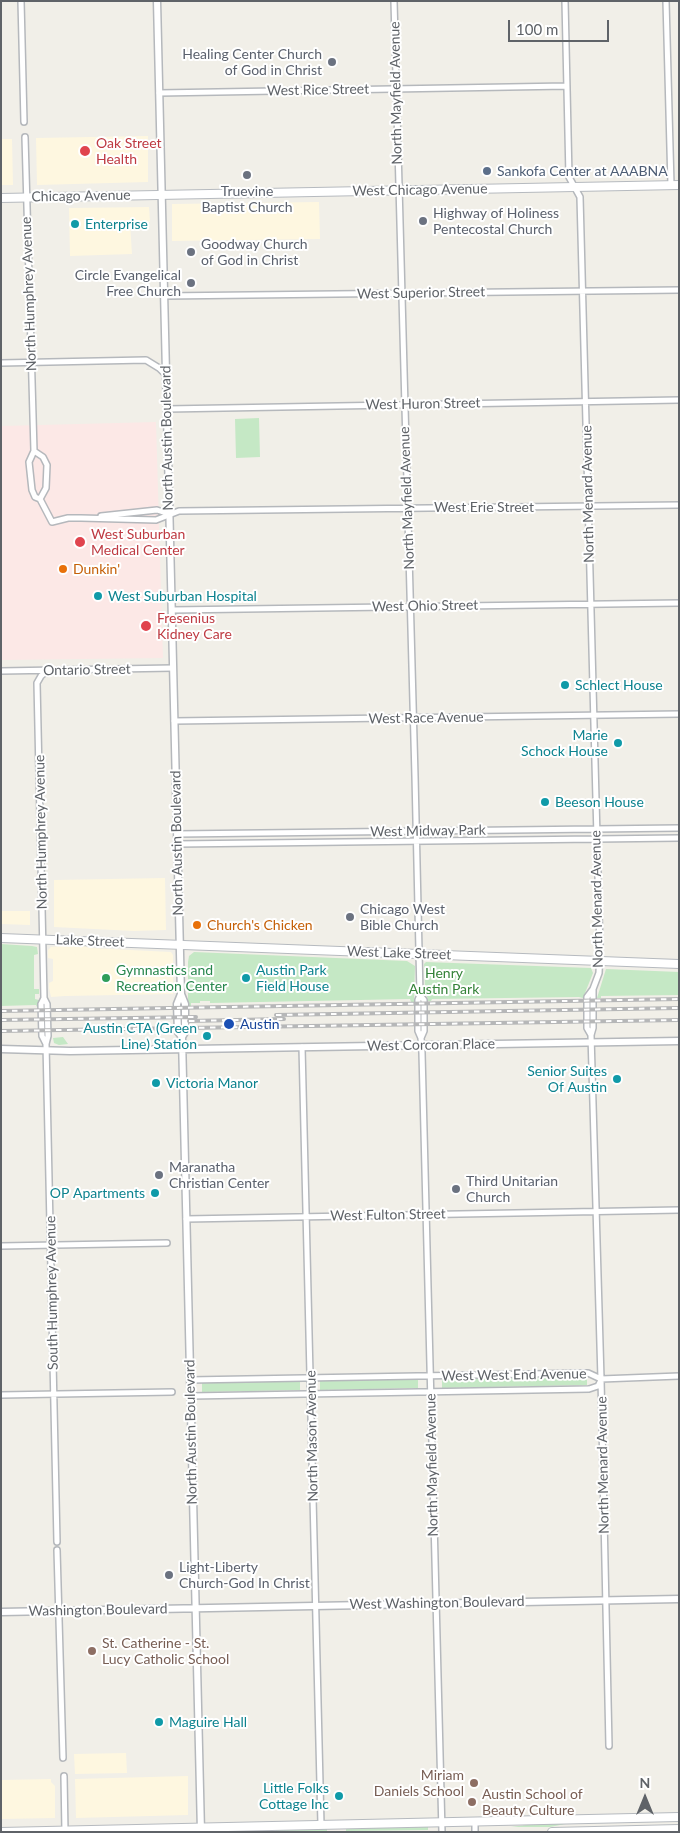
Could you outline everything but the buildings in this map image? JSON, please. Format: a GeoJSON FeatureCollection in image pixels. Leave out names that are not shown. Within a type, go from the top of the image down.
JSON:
{"type":"FeatureCollection","features":[{"type":"Feature","properties":{"kind":"main road","name":"West Chicago Avenue"},"geometry":{"type":"LineString","coordinates":[[162,194],[675,185]]}},
{"type":"Feature","properties":{"kind":"main road","name":"Chicago Avenue"},"geometry":{"type":"LineString","coordinates":[[1,198],[162,194]]}},
{"type":"Feature","properties":{"kind":"main road","name":"Lake Street"},"geometry":{"type":"LineString","coordinates":[[1,938],[180,944]]}},
{"type":"Feature","properties":{"kind":"main road","name":"West Lake Street"},"geometry":{"type":"LineString","coordinates":[[180,944],[679,964]]}},
{"type":"Feature","properties":{"kind":"main road"},"geometry":{"type":"LineString","coordinates":[[1,1832],[201,1830],[321,1825],[338,1828],[441,1822],[679,1817]]}},
{"type":"Feature","properties":{"kind":"main road"},"geometry":{"type":"LineString","coordinates":[[552,1832],[679,1829]]}},
{"type":"Feature","properties":{"kind":"street"},"geometry":{"type":"LineString","coordinates":[[21,1],[24,122]]}},
{"type":"Feature","properties":{"kind":"street","name":"North Austin Boulevard"},"geometry":{"type":"LineString","coordinates":[[157,1],[181,994],[177,1004],[178,1032],[182,1037],[201,1830]]}},
{"type":"Feature","properties":{"kind":"street","name":"North Mayfield Avenue"},"geometry":{"type":"LineString","coordinates":[[394,1],[420,994],[424,1000],[424,1031],[421,1038],[442,1832]]}},
{"type":"Feature","properties":{"kind":"street","name":"North Menard Avenue"},"geometry":{"type":"LineString","coordinates":[[565,1],[569,177],[580,197],[600,961],[593,989],[587,997],[587,1028],[591,1039],[609,1746]]}},
{"type":"Feature","properties":{"kind":"street"},"geometry":{"type":"LineString","coordinates":[[666,1],[675,185]]}},
{"type":"Feature","properties":{"kind":"street","name":"West Rice Street"},"geometry":{"type":"LineString","coordinates":[[159,93],[567,86]]}},
{"type":"Feature","properties":{"kind":"street","name":"North Humphrey Avenue"},"geometry":{"type":"LineString","coordinates":[[25,137],[34,451],[29,462],[30,476],[35,497],[40,499],[52,522],[68,518],[86,518]]}},
{"type":"Feature","properties":{"kind":"street","name":"West Superior Street"},"geometry":{"type":"LineString","coordinates":[[164,296],[679,290]]}},
{"type":"Feature","properties":{"kind":"street"},"geometry":{"type":"LineString","coordinates":[[1,364],[146,360],[166,375]]}},
{"type":"Feature","properties":{"kind":"street","name":"West Huron Street"},"geometry":{"type":"LineString","coordinates":[[167,409],[679,400]]}},
{"type":"Feature","properties":{"kind":"street"},"geometry":{"type":"LineString","coordinates":[[34,451],[43,457],[47,465],[46,488],[40,499]]}},
{"type":"Feature","properties":{"kind":"street","name":"West Erie Street"},"geometry":{"type":"LineString","coordinates":[[169,514],[178,511],[679,505]]}},
{"type":"Feature","properties":{"kind":"street"},"geometry":{"type":"LineString","coordinates":[[86,518],[157,510],[169,514]]}},
{"type":"Feature","properties":{"kind":"street"},"geometry":{"type":"LineString","coordinates":[[86,518],[156,520],[169,514]]}},
{"type":"Feature","properties":{"kind":"street","name":"West Ohio Street"},"geometry":{"type":"LineString","coordinates":[[172,610],[679,603]]}},
{"type":"Feature","properties":{"kind":"street","name":"Ontario Street"},"geometry":{"type":"LineString","coordinates":[[1,671],[173,668]]}},
{"type":"Feature","properties":{"kind":"street","name":"North Humphrey Avenue"},"geometry":{"type":"LineString","coordinates":[[46,1047],[48,1020],[47,1004],[44,998],[37,683],[47,670]]}},
{"type":"Feature","properties":{"kind":"street","name":"West Race Avenue"},"geometry":{"type":"LineString","coordinates":[[174,721],[679,714]]}},
{"type":"Feature","properties":{"kind":"street","name":"West Midway Park"},"geometry":{"type":"LineString","coordinates":[[177,834],[679,828]]}},
{"type":"Feature","properties":{"kind":"street","name":"West Midway Park"},"geometry":{"type":"LineString","coordinates":[[177,844],[679,838]]}},
{"type":"Feature","properties":{"kind":"street","name":"West Corcoran Place"},"geometry":{"type":"LineString","coordinates":[[1,1049],[46,1047],[182,1050],[422,1046],[591,1039],[679,1041]]}},
{"type":"Feature","properties":{"kind":"street","name":"South Humphrey Avenue"},"geometry":{"type":"LineString","coordinates":[[46,1047],[57,1542]]}},
{"type":"Feature","properties":{"kind":"street","name":"North Mason Avenue"},"geometry":{"type":"LineString","coordinates":[[302,1047],[321,1825]]}},
{"type":"Feature","properties":{"kind":"street","name":"West Fulton Street"},"geometry":{"type":"LineString","coordinates":[[186,1219],[679,1210]]}},
{"type":"Feature","properties":{"kind":"street"},"geometry":{"type":"LineString","coordinates":[[1,1246],[167,1243]]}},
{"type":"Feature","properties":{"kind":"street","name":"West West End Avenue"},"geometry":{"type":"LineString","coordinates":[[190,1380],[588,1373],[601,1379],[598,1386],[588,1389],[191,1396]]}},
{"type":"Feature","properties":{"kind":"street"},"geometry":{"type":"LineString","coordinates":[[601,1379],[679,1376]]}},
{"type":"Feature","properties":{"kind":"street"},"geometry":{"type":"LineString","coordinates":[[1,1395],[172,1392]]}},
{"type":"Feature","properties":{"kind":"street"},"geometry":{"type":"LineString","coordinates":[[58,1550],[63,1758]]}},
{"type":"Feature","properties":{"kind":"street","name":"West Washington Boulevard"},"geometry":{"type":"LineString","coordinates":[[196,1608],[679,1599]]}},
{"type":"Feature","properties":{"kind":"street","name":"Washington Boulevard"},"geometry":{"type":"LineString","coordinates":[[1,1612],[196,1608]]}},
{"type":"Feature","properties":{"kind":"street"},"geometry":{"type":"LineString","coordinates":[[64,1776],[65,1831]]}},
{"type":"Feature","properties":{"kind":"street"},"geometry":{"type":"LineString","coordinates":[[611,1818],[612,1831]]}},
{"type":"Feature","properties":{"kind":"street"},"geometry":{"type":"LineString","coordinates":[[475,1821],[475,1832]]}},
{"type":"Feature","properties":{"kind":"shaded area"},"geometry":{"type":"Polygon","coordinates":[[[148,136],[148,182],[37,185],[36,138],[148,136]]]}},
{"type":"Feature","properties":{"kind":"shaded area"},"geometry":{"type":"Polygon","coordinates":[[[1,139],[12,139],[13,185],[1,185],[1,139]]]}},
{"type":"Feature","properties":{"kind":"shaded area"},"geometry":{"type":"Polygon","coordinates":[[[319,202],[320,239],[172,241],[172,204],[319,202]]]}},
{"type":"Feature","properties":{"kind":"shaded area"},"geometry":{"type":"Polygon","coordinates":[[[149,207],[150,222],[130,223],[132,254],[70,256],[69,208],[149,207]]]}},
{"type":"Feature","properties":{"kind":"shaded area","name":"West Suburban Medical Center"},"geometry":{"type":"Polygon","coordinates":[[[156,422],[163,658],[1,660],[1,426],[156,422]]]}},
{"type":"Feature","properties":{"kind":"shaded area"},"geometry":{"type":"Polygon","coordinates":[[[165,878],[166,930],[134,931],[54,927],[54,880],[165,878]]]}},
{"type":"Feature","properties":{"kind":"shaded area"},"geometry":{"type":"Polygon","coordinates":[[[1,911],[30,911],[30,925],[1,924],[1,911]]]}},
{"type":"Feature","properties":{"kind":"shaded area"},"geometry":{"type":"Polygon","coordinates":[[[74,945],[89,948],[171,952],[173,955],[173,994],[51,997],[49,983],[53,981],[53,959],[48,958],[48,950],[51,947],[74,945]]]}},
{"type":"Feature","properties":{"kind":"shaded area"},"geometry":{"type":"Polygon","coordinates":[[[126,1753],[127,1773],[75,1774],[74,1754],[126,1753]]]}},
{"type":"Feature","properties":{"kind":"shaded area"},"geometry":{"type":"Polygon","coordinates":[[[188,1776],[188,1815],[76,1818],[75,1779],[188,1776]]]}},
{"type":"Feature","properties":{"kind":"shaded area"},"geometry":{"type":"Polygon","coordinates":[[[51,1779],[55,1786],[55,1818],[1,1819],[1,1780],[51,1779]]]}},
{"type":"Feature","properties":{"kind":"green space"},"geometry":{"type":"Polygon","coordinates":[[[259,418],[260,457],[236,458],[235,419],[259,418]]]}},
{"type":"Feature","properties":{"kind":"green space"},"geometry":{"type":"Polygon","coordinates":[[[1,944],[37,947],[38,954],[34,955],[34,989],[39,989],[39,994],[35,994],[35,999],[39,1000],[39,1007],[36,1005],[1,1006],[1,944]]]}},
{"type":"Feature","properties":{"kind":"green space","name":"Henry Austin Park"},"geometry":{"type":"Polygon","coordinates":[[[194,952],[407,961],[415,966],[414,1002],[411,1002],[410,999],[210,1003],[210,1001],[200,1001],[200,1003],[191,1003],[191,1006],[188,1006],[188,962],[189,956],[194,952]]]}},
{"type":"Feature","properties":{"kind":"green space","name":"Henry Austin Park"},"geometry":{"type":"Polygon","coordinates":[[[426,962],[591,968],[593,973],[583,998],[432,999],[428,1001],[425,988],[424,964],[426,962]]]}},
{"type":"Feature","properties":{"kind":"green space"},"geometry":{"type":"Polygon","coordinates":[[[606,969],[679,972],[679,995],[601,996],[601,998],[597,998],[606,969]]]}},
{"type":"Feature","properties":{"kind":"green space"},"geometry":{"type":"Polygon","coordinates":[[[63,1037],[68,1044],[59,1045],[54,1043],[53,1038],[63,1037]]]}},
{"type":"Feature","properties":{"kind":"green space"},"geometry":{"type":"Polygon","coordinates":[[[587,1376],[587,1385],[442,1388],[442,1378],[587,1376]]]}},
{"type":"Feature","properties":{"kind":"green space"},"geometry":{"type":"Polygon","coordinates":[[[418,1379],[418,1388],[320,1390],[320,1381],[418,1379]]]}},
{"type":"Feature","properties":{"kind":"green space"},"geometry":{"type":"Polygon","coordinates":[[[300,1381],[300,1390],[202,1392],[202,1383],[300,1381]]]}},
{"type":"Feature","properties":{"kind":"green space"},"geometry":{"type":"Polygon","coordinates":[[[570,1823],[550,1827],[511,1827],[534,1824],[570,1823]]]}},
{"type":"Feature","properties":{"kind":"green space"},"geometry":{"type":"Polygon","coordinates":[[[428,1827],[428,1830],[346,1831],[346,1828],[428,1827]]]}},
{"type":"Feature","properties":{"kind":"green space"},"geometry":{"type":"Polygon","coordinates":[[[327,1829],[327,1832],[276,1832],[276,1830],[327,1829]]]}},
{"type":"Feature","properties":{"kind":"railway"},"geometry":{"type":"LineString","coordinates":[[1,1011],[679,999]]}},
{"type":"Feature","properties":{"kind":"railway"},"geometry":{"type":"LineString","coordinates":[[276,1015],[679,1008]]}},
{"type":"Feature","properties":{"kind":"railway"},"geometry":{"type":"LineString","coordinates":[[1,1020],[196,1017]]}},
{"type":"Feature","properties":{"kind":"railway"},"geometry":{"type":"LineString","coordinates":[[189,1021],[284,1019]]}},
{"type":"Feature","properties":{"kind":"railway"},"geometry":{"type":"LineString","coordinates":[[1,1031],[679,1020]]}},
{"type":"Feature","properties":{"kind":"place","name":"Healing Center Church of God in Christ"},"geometry":{"type":"Point","coordinates":[332,62]}},
{"type":"Feature","properties":{"kind":"place","name":"Oak Street Health"},"geometry":{"type":"Point","coordinates":[85,151]}},
{"type":"Feature","properties":{"kind":"place","name":"Sankofa Center at AAABNA"},"geometry":{"type":"Point","coordinates":[487,171]}},
{"type":"Feature","properties":{"kind":"place","name":"Truevine Baptist Church"},"geometry":{"type":"Point","coordinates":[247,175]}},
{"type":"Feature","properties":{"kind":"place","name":"Highway of Holiness Pentecostal Church"},"geometry":{"type":"Point","coordinates":[423,221]}},
{"type":"Feature","properties":{"kind":"place","name":"Enterprise"},"geometry":{"type":"Point","coordinates":[75,224]}},
{"type":"Feature","properties":{"kind":"place","name":"Goodway Church of God in Christ"},"geometry":{"type":"Point","coordinates":[191,252]}},
{"type":"Feature","properties":{"kind":"place","name":"Circle Evangelical Free Church"},"geometry":{"type":"Point","coordinates":[191,283]}},
{"type":"Feature","properties":{"kind":"place","name":"West Suburban Medical Center"},"geometry":{"type":"Point","coordinates":[80,542]}},
{"type":"Feature","properties":{"kind":"place","name":"Dunkin'"},"geometry":{"type":"Point","coordinates":[63,569]}},
{"type":"Feature","properties":{"kind":"place","name":"West Suburban Hospital"},"geometry":{"type":"Point","coordinates":[98,596]}},
{"type":"Feature","properties":{"kind":"place","name":"Fresenius Kidney Care"},"geometry":{"type":"Point","coordinates":[146,626]}},
{"type":"Feature","properties":{"kind":"place","name":"Schlect House"},"geometry":{"type":"Point","coordinates":[565,685]}},
{"type":"Feature","properties":{"kind":"place","name":"Marie Schock House"},"geometry":{"type":"Point","coordinates":[618,743]}},
{"type":"Feature","properties":{"kind":"place","name":"Beeson House"},"geometry":{"type":"Point","coordinates":[545,802]}},
{"type":"Feature","properties":{"kind":"place","name":"Chicago West Bible Church"},"geometry":{"type":"Point","coordinates":[350,917]}},
{"type":"Feature","properties":{"kind":"place","name":"Church's Chicken"},"geometry":{"type":"Point","coordinates":[197,925]}},
{"type":"Feature","properties":{"kind":"place","name":"Gymnastics and Recreation Center"},"geometry":{"type":"Point","coordinates":[106,978]}},
{"type":"Feature","properties":{"kind":"place","name":"Austin Park Field House"},"geometry":{"type":"Point","coordinates":[246,978]}},
{"type":"Feature","properties":{"kind":"place","name":"Austin"},"geometry":{"type":"Point","coordinates":[229,1024]}},
{"type":"Feature","properties":{"kind":"place","name":"Austin CTA (Green Line) Station"},"geometry":{"type":"Point","coordinates":[207,1036]}},
{"type":"Feature","properties":{"kind":"place","name":"Senior Suites Of Austin"},"geometry":{"type":"Point","coordinates":[617,1079]}},
{"type":"Feature","properties":{"kind":"place","name":"Victoria Manor"},"geometry":{"type":"Point","coordinates":[156,1083]}},
{"type":"Feature","properties":{"kind":"place","name":"Maranatha Christian Center"},"geometry":{"type":"Point","coordinates":[159,1175]}},
{"type":"Feature","properties":{"kind":"place","name":"Third Unitarian Church"},"geometry":{"type":"Point","coordinates":[456,1189]}},
{"type":"Feature","properties":{"kind":"place","name":"OP Apartments"},"geometry":{"type":"Point","coordinates":[155,1193]}},
{"type":"Feature","properties":{"kind":"place","name":"Light-Liberty Church-God In Christ"},"geometry":{"type":"Point","coordinates":[169,1575]}},
{"type":"Feature","properties":{"kind":"place","name":"St. Catherine - St. Lucy Catholic School"},"geometry":{"type":"Point","coordinates":[92,1651]}},
{"type":"Feature","properties":{"kind":"place","name":"Maguire Hall"},"geometry":{"type":"Point","coordinates":[159,1722]}},
{"type":"Feature","properties":{"kind":"place","name":"Miriam Daniels School"},"geometry":{"type":"Point","coordinates":[474,1783]}},
{"type":"Feature","properties":{"kind":"place","name":"Little Folks Cottage Inc"},"geometry":{"type":"Point","coordinates":[339,1796]}},
{"type":"Feature","properties":{"kind":"place","name":"Austin School of Beauty Culture"},"geometry":{"type":"Point","coordinates":[472,1802]}}]}
